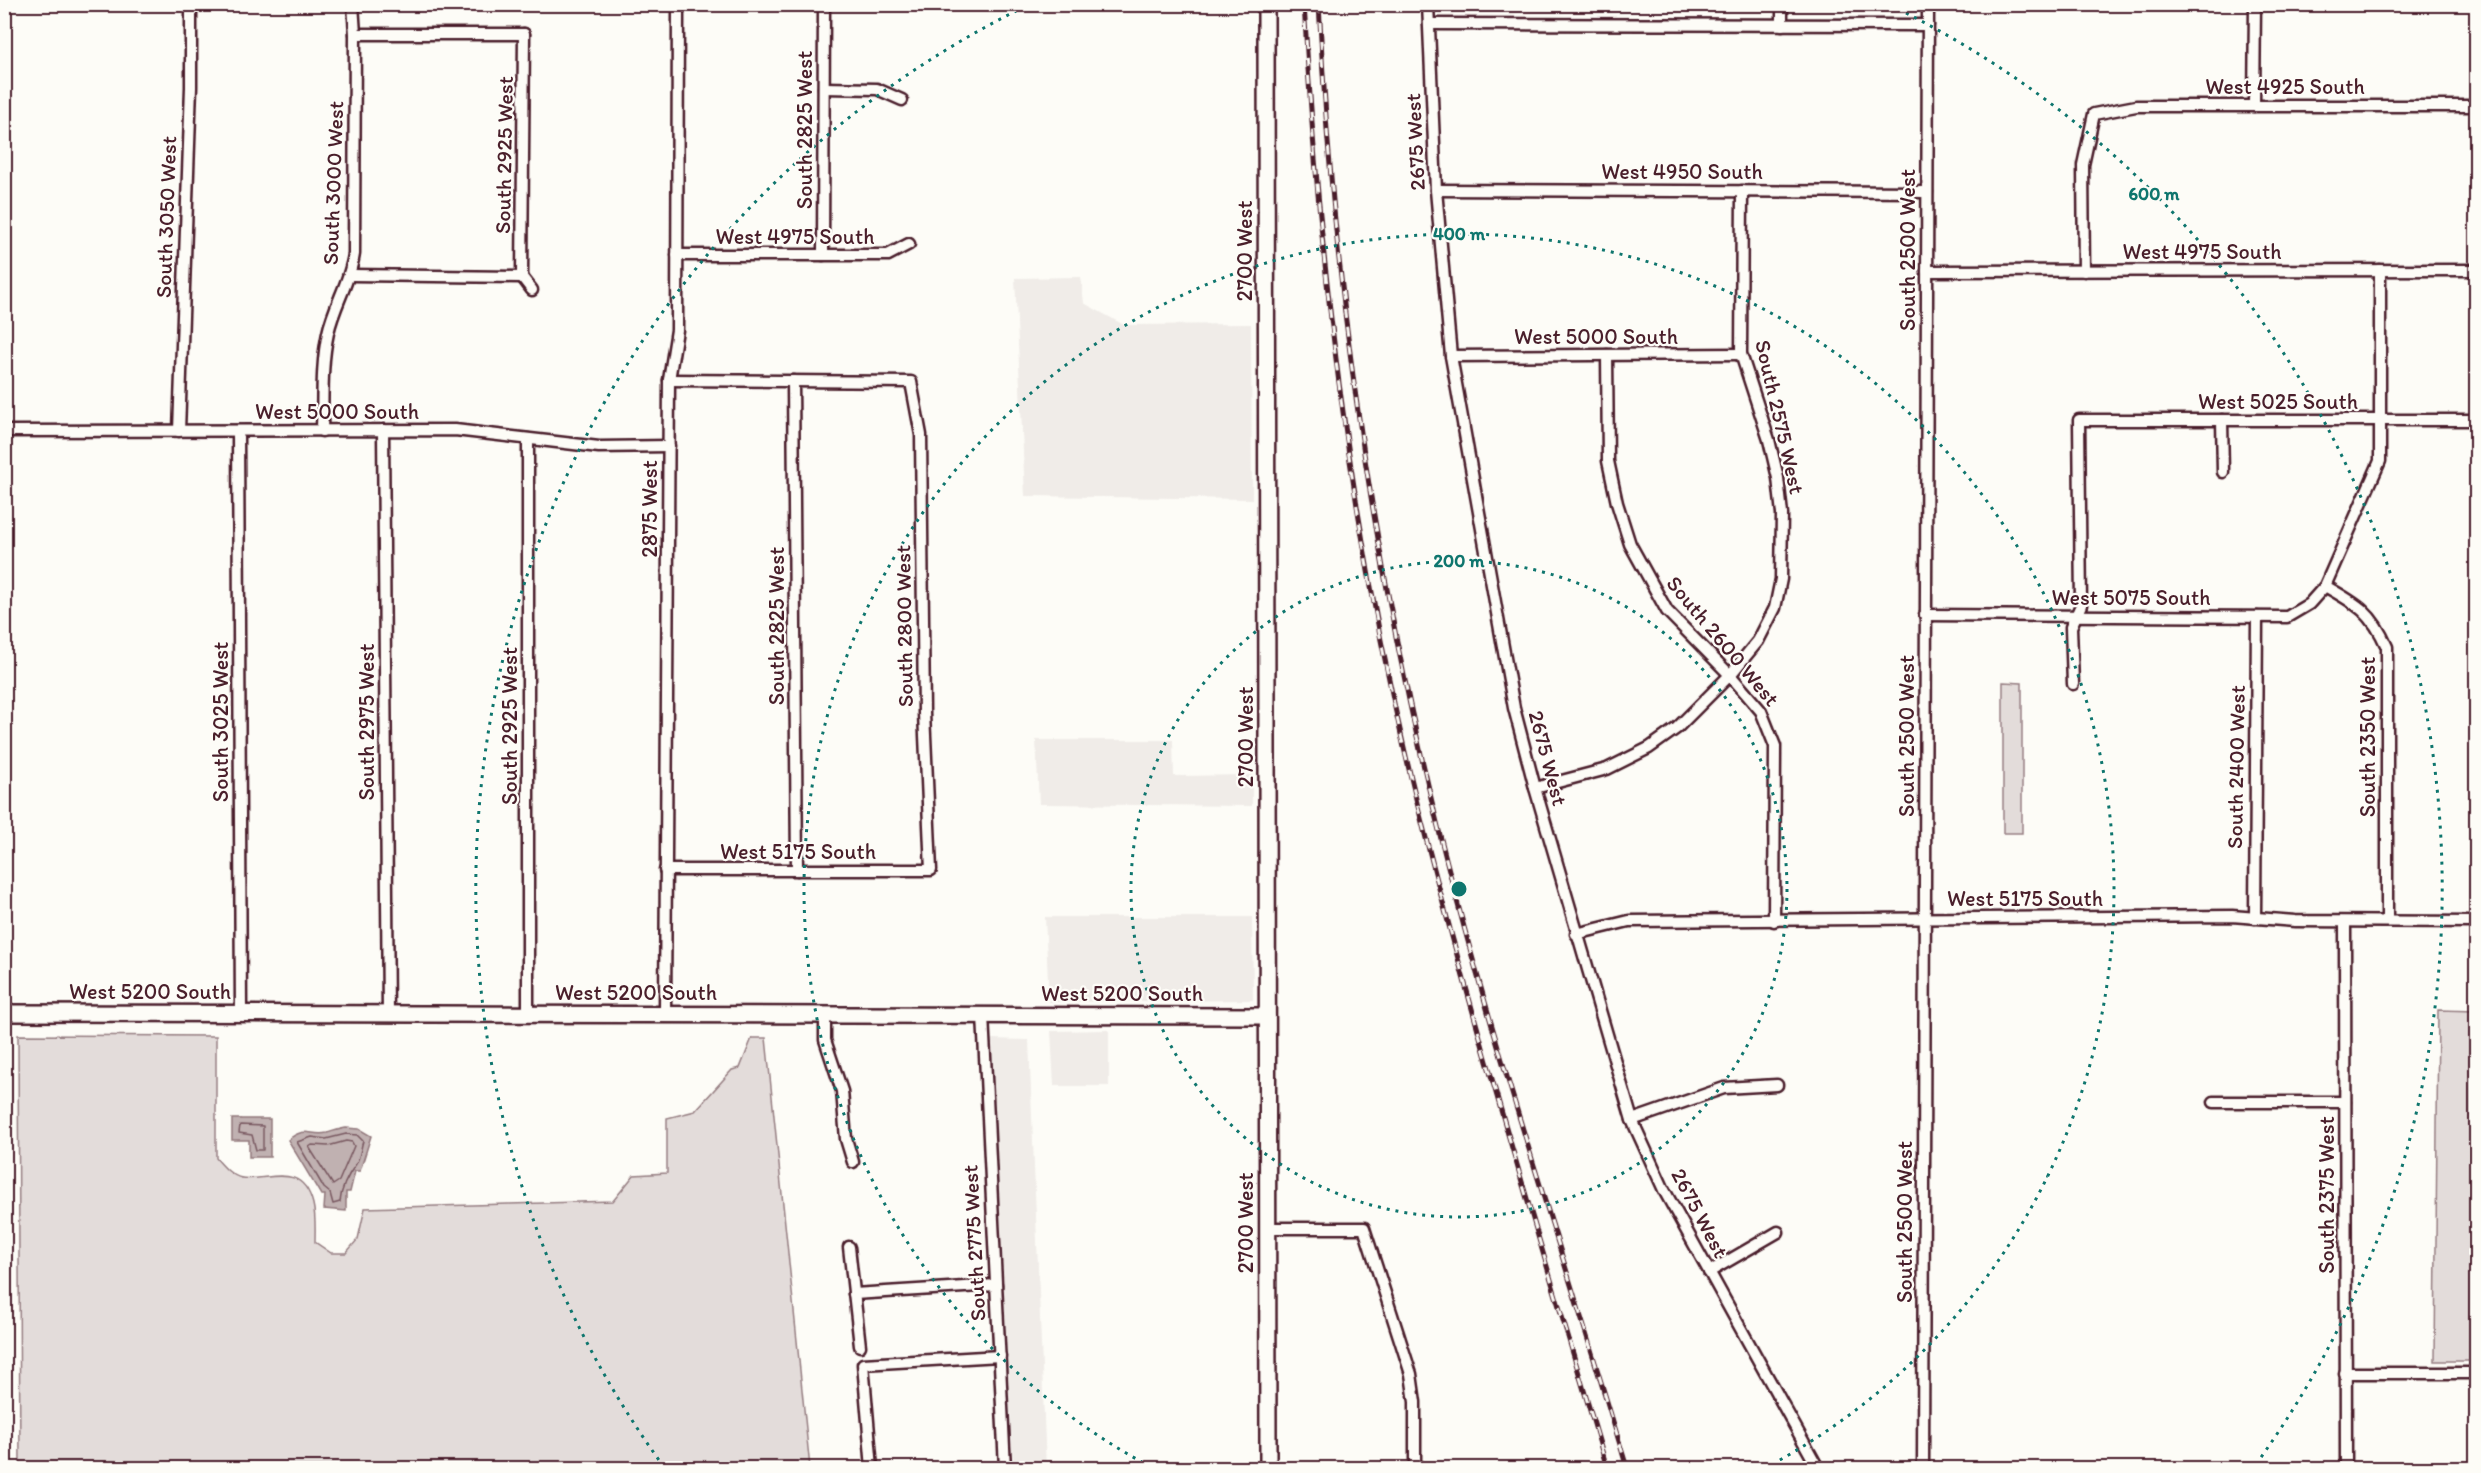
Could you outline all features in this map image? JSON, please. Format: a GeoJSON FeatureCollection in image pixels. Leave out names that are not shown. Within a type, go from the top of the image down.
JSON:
{"type":"FeatureCollection","features":[{"type":"Feature","properties":{"kind":"street","name":"South 3050 West"},"geometry":{"type":"LineString","coordinates":[[179,431],[191,87],[191,4]]}},
{"type":"Feature","properties":{"kind":"street","name":"South 3000 West"},"geometry":{"type":"LineString","coordinates":[[322,430],[324,353],[328,330],[351,275],[354,254],[356,34],[353,4]]}},
{"type":"Feature","properties":{"kind":"street","name":"2875 West"},"geometry":{"type":"LineString","coordinates":[[665,1014],[665,707],[669,659],[669,380],[677,330],[678,4]]}},
{"type":"Feature","properties":{"kind":"street","name":"South 2825 West"},"geometry":{"type":"LineString","coordinates":[[823,255],[824,4]]}},
{"type":"Feature","properties":{"kind":"street","name":"2700 West"},"geometry":{"type":"LineString","coordinates":[[1266,4],[1268,1468]]}},
{"type":"Feature","properties":{"kind":"street","name":"2675 West"},"geometry":{"type":"LineString","coordinates":[[1428,4],[1436,190],[1451,356],[1514,708],[1534,788],[1575,934],[1632,1120],[1664,1190],[1818,1468]]}},
{"type":"Feature","properties":{"kind":"street"},"geometry":{"type":"LineString","coordinates":[[1782,4],[1782,25]]}},
{"type":"Feature","properties":{"kind":"street","name":"South 2500 West"},"geometry":{"type":"LineString","coordinates":[[1923,1468],[1928,4]]}},
{"type":"Feature","properties":{"kind":"street"},"geometry":{"type":"LineString","coordinates":[[2254,4],[2254,106]]}},
{"type":"Feature","properties":{"kind":"street"},"geometry":{"type":"LineString","coordinates":[[1429,24],[1928,25]]}},
{"type":"Feature","properties":{"kind":"street","name":"South 2925 West"},"geometry":{"type":"LineString","coordinates":[[356,34],[529,30],[522,278]]}},
{"type":"Feature","properties":{"kind":"street"},"geometry":{"type":"LineString","coordinates":[[824,88],[877,89],[902,100]]}},
{"type":"Feature","properties":{"kind":"street","name":"West 4925 South"},"geometry":{"type":"LineString","coordinates":[[2084,271],[2083,165],[2094,114],[2136,106],[2476,106]]}},
{"type":"Feature","properties":{"kind":"street","name":"West 4950 South"},"geometry":{"type":"LineString","coordinates":[[1436,190],[1927,192]]}},
{"type":"Feature","properties":{"kind":"street","name":"South 2575 West"},"geometry":{"type":"LineString","coordinates":[[1534,788],[1607,769],[1649,748],[1677,728],[1730,675],[1758,641],[1775,608],[1781,579],[1782,514],[1778,478],[1769,440],[1740,354],[1742,190]]}},
{"type":"Feature","properties":{"kind":"street","name":"West 4975 South"},"geometry":{"type":"LineString","coordinates":[[677,255],[888,255],[909,244]]}},
{"type":"Feature","properties":{"kind":"street"},"geometry":{"type":"LineString","coordinates":[[2325,586],[2380,461],[2380,270]]}},
{"type":"Feature","properties":{"kind":"street","name":"West 4975 South"},"geometry":{"type":"LineString","coordinates":[[1927,271],[2476,270]]}},
{"type":"Feature","properties":{"kind":"street"},"geometry":{"type":"LineString","coordinates":[[351,275],[522,278],[532,290]]}},
{"type":"Feature","properties":{"kind":"street","name":"West 5000 South"},"geometry":{"type":"LineString","coordinates":[[1451,356],[1740,354]]}},
{"type":"Feature","properties":{"kind":"street","name":"South 2600 West"},"geometry":{"type":"LineString","coordinates":[[1607,355],[1608,461],[1617,503],[1630,544],[1667,611],[1730,675],[1761,711],[1775,746],[1773,921]]}},
{"type":"Feature","properties":{"kind":"street"},"geometry":{"type":"LineString","coordinates":[[669,380],[793,381]]}},
{"type":"Feature","properties":{"kind":"street","name":"South 2825 West"},"geometry":{"type":"LineString","coordinates":[[793,381],[797,870]]}},
{"type":"Feature","properties":{"kind":"street","name":"South 2800 West"},"geometry":{"type":"LineString","coordinates":[[793,381],[911,382],[921,435],[924,713],[931,870]]}},
{"type":"Feature","properties":{"kind":"street","name":"West 5025 South"},"geometry":{"type":"LineString","coordinates":[[2076,615],[2080,605],[2079,420],[2476,420]]}},
{"type":"Feature","properties":{"kind":"street"},"geometry":{"type":"LineString","coordinates":[[2222,420],[2223,472]]}},
{"type":"Feature","properties":{"kind":"street","name":"South 2975 West"},"geometry":{"type":"LineString","coordinates":[[383,430],[388,1014]]}},
{"type":"Feature","properties":{"kind":"street","name":"West 5000 South"},"geometry":{"type":"LineString","coordinates":[[4,431],[455,430],[599,447],[669,446]]}},
{"type":"Feature","properties":{"kind":"street","name":"South 3025 West"},"geometry":{"type":"LineString","coordinates":[[238,431],[241,1013]]}},
{"type":"Feature","properties":{"kind":"street","name":"South 2925 West"},"geometry":{"type":"LineString","coordinates":[[528,439],[528,1014]]}},
{"type":"Feature","properties":{"kind":"street","name":"West 5075 South"},"geometry":{"type":"LineString","coordinates":[[1925,615],[2287,616],[2308,604],[2325,586]]}},
{"type":"Feature","properties":{"kind":"street","name":"South 2350 West"},"geometry":{"type":"LineString","coordinates":[[2325,586],[2359,605],[2376,623],[2387,647],[2387,921]]}},
{"type":"Feature","properties":{"kind":"street"},"geometry":{"type":"LineString","coordinates":[[2073,684],[2071,627],[2076,615]]}},
{"type":"Feature","properties":{"kind":"street","name":"South 2400 West"},"geometry":{"type":"LineString","coordinates":[[2255,918],[2257,616]]}},
{"type":"Feature","properties":{"kind":"street","name":"West 5175 South"},"geometry":{"type":"LineString","coordinates":[[665,870],[931,870]]}},
{"type":"Feature","properties":{"kind":"street","name":"West 5175 South"},"geometry":{"type":"LineString","coordinates":[[1575,934],[1629,921],[2255,918],[2345,922],[2476,922]]}},
{"type":"Feature","properties":{"kind":"street","name":"South 2375 West"},"geometry":{"type":"LineString","coordinates":[[2345,922],[2346,1468]]}},
{"type":"Feature","properties":{"kind":"street","name":"West 5200 South"},"geometry":{"type":"LineString","coordinates":[[4,1013],[1267,1016]]}},
{"type":"Feature","properties":{"kind":"street"},"geometry":{"type":"LineString","coordinates":[[825,1015],[825,1041],[842,1091],[846,1139],[853,1162]]}},
{"type":"Feature","properties":{"kind":"street","name":"South 2775 West"},"geometry":{"type":"LineString","coordinates":[[983,1015],[1005,1468]]}},
{"type":"Feature","properties":{"kind":"street"},"geometry":{"type":"LineString","coordinates":[[1632,1120],[1724,1088],[1777,1084]]}},
{"type":"Feature","properties":{"kind":"street"},"geometry":{"type":"LineString","coordinates":[[2214,1102],[2345,1102]]}},
{"type":"Feature","properties":{"kind":"street"},"geometry":{"type":"LineString","coordinates":[[1268,1228],[1364,1228],[1410,1374],[1415,1402],[1415,1468]]}},
{"type":"Feature","properties":{"kind":"street"},"geometry":{"type":"LineString","coordinates":[[1709,1272],[1778,1232]]}},
{"type":"Feature","properties":{"kind":"street"},"geometry":{"type":"LineString","coordinates":[[849,1247],[860,1346]]}},
{"type":"Feature","properties":{"kind":"street"},"geometry":{"type":"LineString","coordinates":[[854,1294],[996,1285]]}},
{"type":"Feature","properties":{"kind":"street"},"geometry":{"type":"LineString","coordinates":[[872,1468],[863,1364],[1000,1356]]}},
{"type":"Feature","properties":{"kind":"street"},"geometry":{"type":"LineString","coordinates":[[2345,1373],[2476,1373]]}},
{"type":"Feature","properties":{"kind":"shaded area"},"geometry":{"type":"Polygon","coordinates":[[[1081,277],[1084,303],[1124,325],[1251,324],[1252,499],[1025,496],[1015,278],[1081,277]]]}},
{"type":"Feature","properties":{"kind":"shaded area"},"geometry":{"type":"Polygon","coordinates":[[[2003,682],[2022,683],[2022,833],[2003,833],[2003,682]]]}},
{"type":"Feature","properties":{"kind":"shaded area"},"geometry":{"type":"Polygon","coordinates":[[[1036,740],[1173,740],[1174,776],[1252,775],[1252,806],[1039,804],[1036,740]]]}},
{"type":"Feature","properties":{"kind":"shaded area"},"geometry":{"type":"Polygon","coordinates":[[[1045,917],[1252,917],[1253,1000],[1049,1002],[1045,917]]]}},
{"type":"Feature","properties":{"kind":"shaded area"},"geometry":{"type":"Polygon","coordinates":[[[2438,1010],[2476,1011],[2476,1361],[2435,1361],[2438,1010]]]}},
{"type":"Feature","properties":{"kind":"shaded area"},"geometry":{"type":"Polygon","coordinates":[[[1109,1030],[1109,1086],[1054,1086],[1051,1031],[1109,1030]]]}},
{"type":"Feature","properties":{"kind":"shaded area"},"geometry":{"type":"Polygon","coordinates":[[[18,1035],[216,1036],[216,1158],[238,1177],[283,1176],[292,1177],[301,1182],[308,1190],[313,1204],[315,1242],[331,1253],[346,1253],[358,1239],[365,1208],[613,1201],[634,1175],[667,1173],[667,1118],[695,1111],[732,1070],[740,1068],[752,1038],[766,1038],[810,1468],[20,1468],[18,1035]]]}},
{"type":"Feature","properties":{"kind":"shaded area"},"geometry":{"type":"Polygon","coordinates":[[[991,1039],[1029,1040],[1046,1468],[1013,1468],[991,1039]]]}},
{"type":"Feature","properties":{"kind":"water"},"geometry":{"type":"Polygon","coordinates":[[[232,1119],[270,1119],[270,1157],[249,1157],[249,1140],[232,1140],[232,1119]]]}},
{"type":"Feature","properties":{"kind":"water"},"geometry":{"type":"Polygon","coordinates":[[[346,1128],[359,1129],[371,1136],[360,1171],[355,1171],[350,1192],[346,1192],[346,1211],[324,1209],[325,1195],[321,1195],[288,1140],[299,1133],[321,1134],[346,1128]]]}},
{"type":"Feature","properties":{"kind":"railway"},"geometry":{"type":"LineString","coordinates":[[1304,4],[1320,217],[1331,323],[1361,534],[1380,638],[1428,846],[1470,1002],[1607,1468]]}},
{"type":"Feature","properties":{"kind":"railway"},"geometry":{"type":"LineString","coordinates":[[1319,4],[1325,110],[1346,320],[1376,529],[1395,633],[1441,839],[1462,918],[1531,1155],[1627,1468]]}}]}
